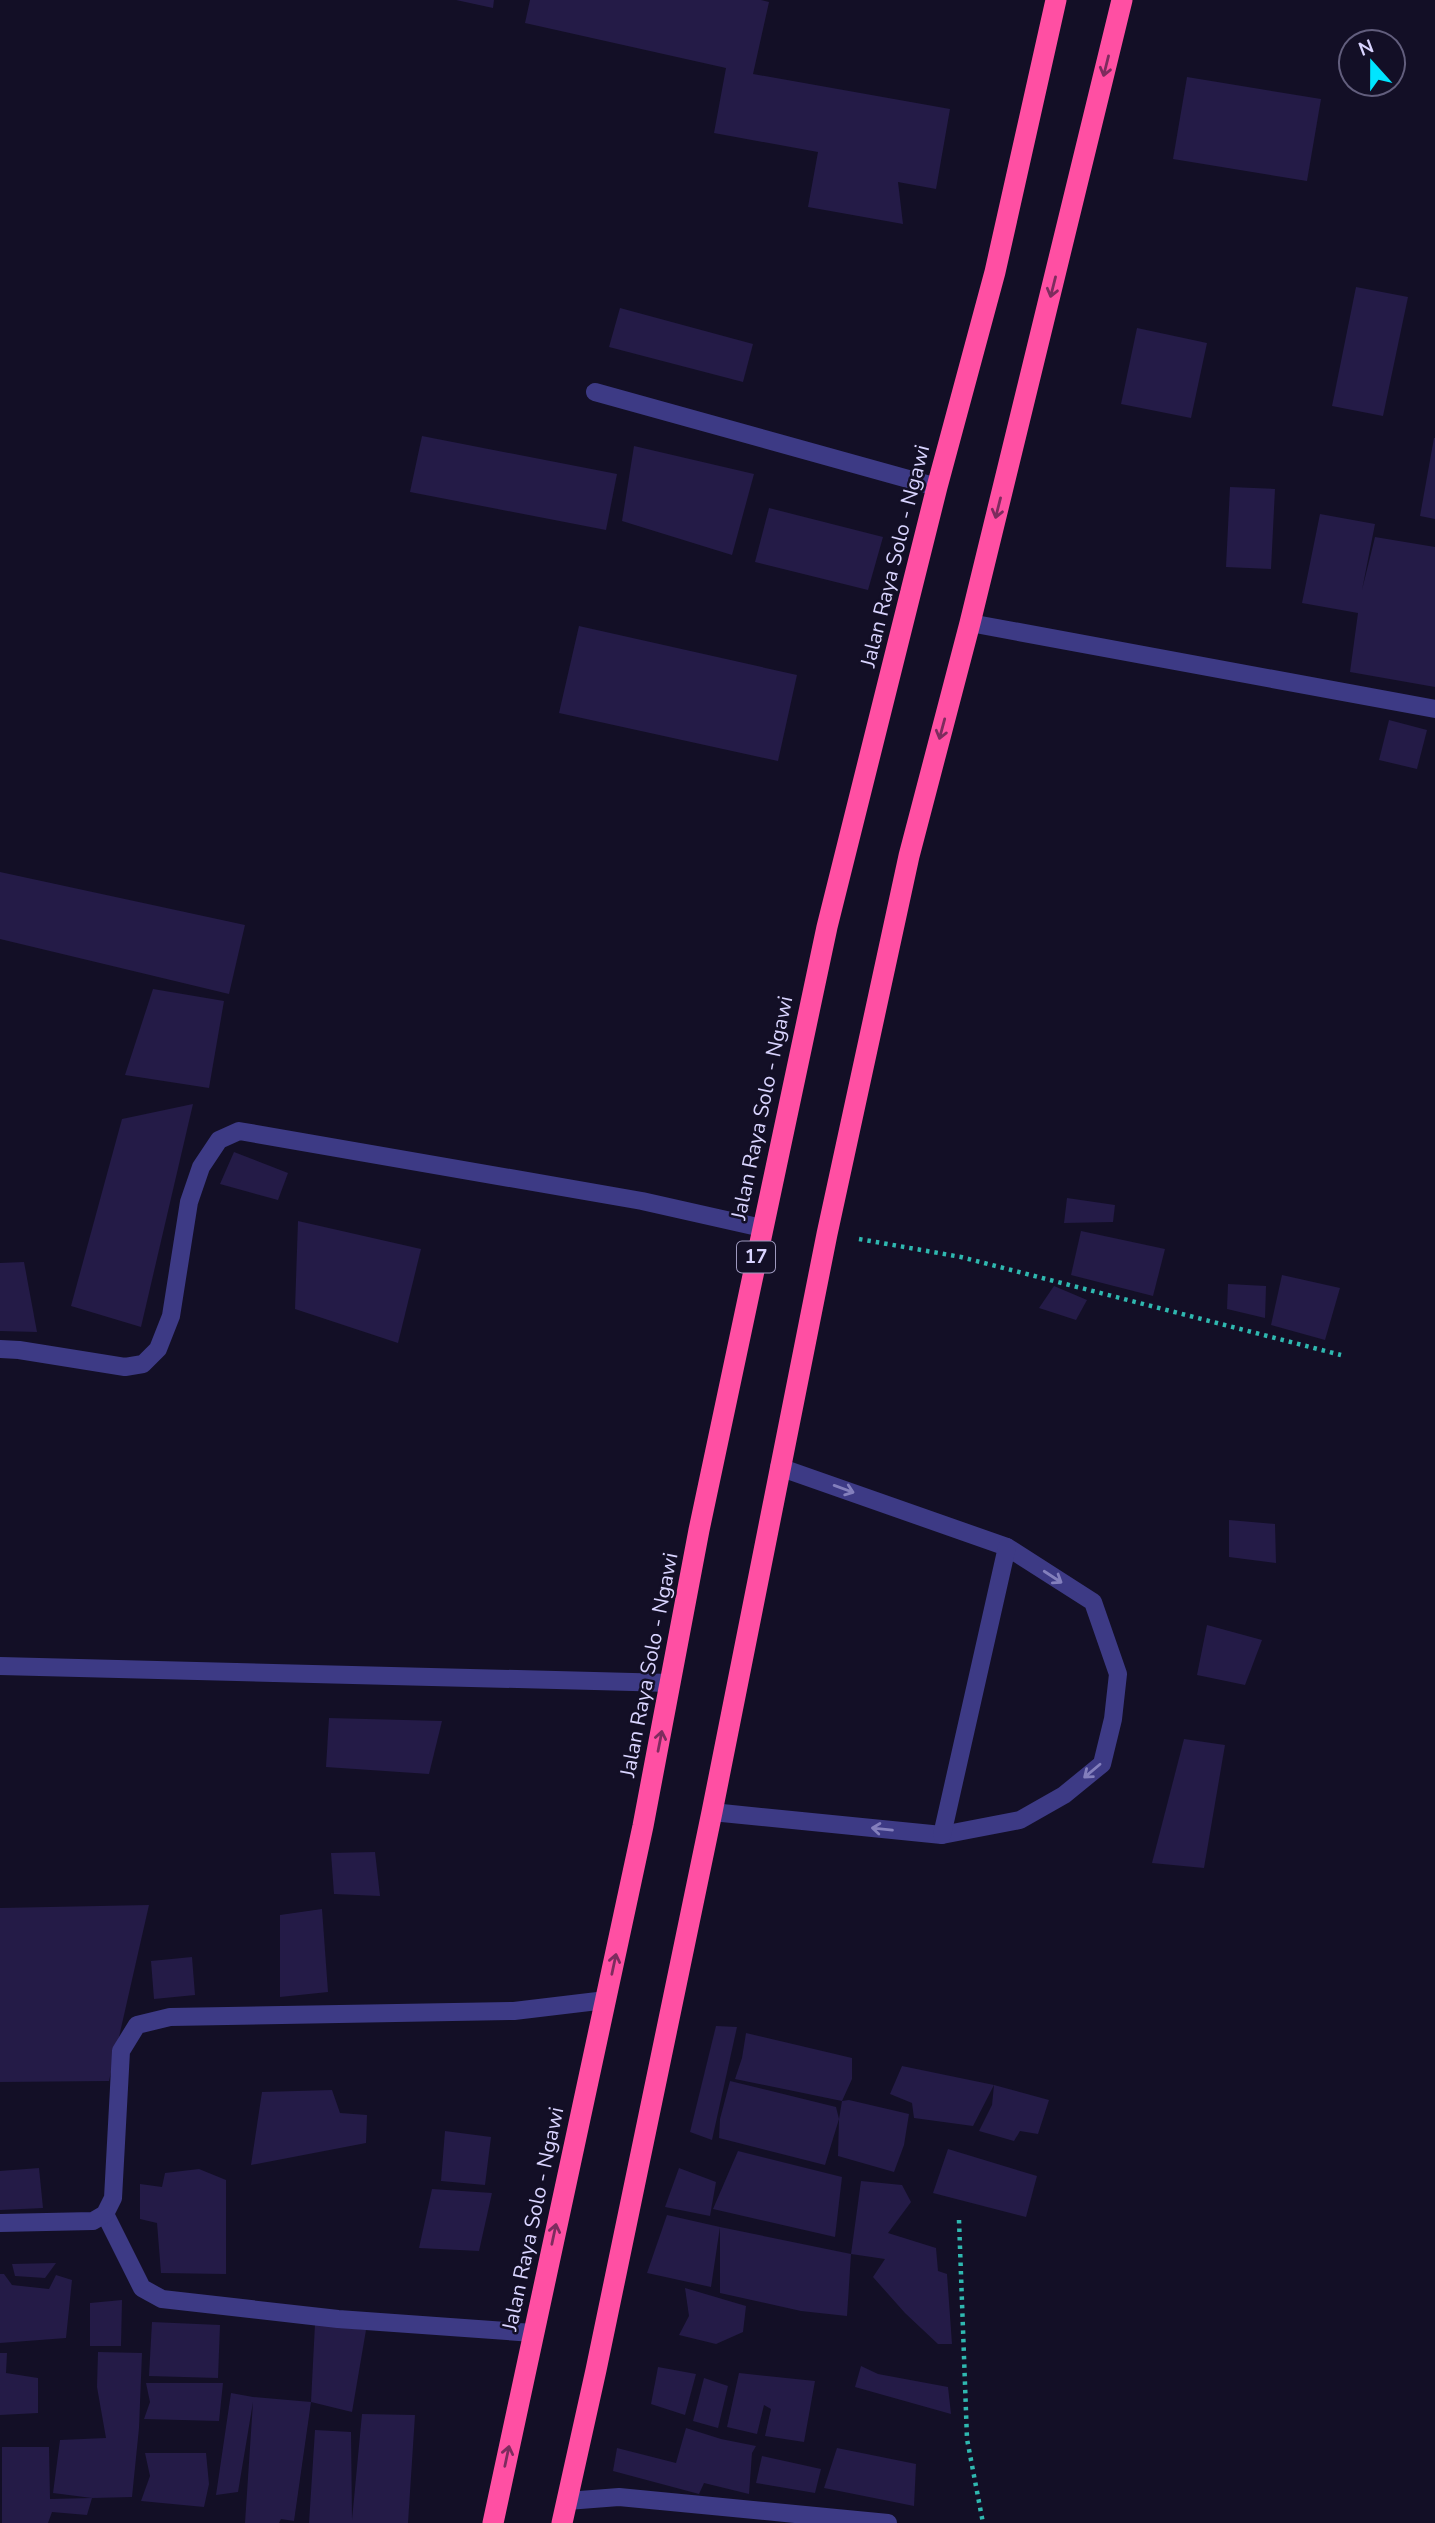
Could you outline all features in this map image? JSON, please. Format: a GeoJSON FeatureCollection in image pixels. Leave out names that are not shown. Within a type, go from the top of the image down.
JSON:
{"type":"FeatureCollection","features":[{"type":"Feature","properties":{"kind":"highway","name":"Jalan Raya Solo - Ngawi"},"geometry":{"type":"LineString","coordinates":[[493,2523],[606,2000],[671,1683],[699,1530],[827,927],[937,486],[995,272],[1056,0]]}},
{"type":"Feature","properties":{"kind":"highway"},"geometry":{"type":"LineString","coordinates":[[562,2523],[712,1811],[827,1234],[909,856],[970,623],[1122,0]]}},
{"type":"Feature","properties":{"kind":"street"},"geometry":{"type":"LineString","coordinates":[[595,392],[937,486]]}},
{"type":"Feature","properties":{"kind":"street"},"geometry":{"type":"LineString","coordinates":[[970,623],[1435,709]]}},
{"type":"Feature","properties":{"kind":"street"},"geometry":{"type":"LineString","coordinates":[[0,1349],[31,1351],[125,1367],[143,1364],[158,1349],[171,1316],[189,1202],[201,1167],[219,1140],[239,1130],[642,1201],[762,1228]]}},
{"type":"Feature","properties":{"kind":"street"},"geometry":{"type":"LineString","coordinates":[[712,1811],[942,1835],[1020,1820],[1063,1795],[1102,1764],[1113,1718],[1118,1674],[1093,1602],[1007,1547],[779,1466]]}},
{"type":"Feature","properties":{"kind":"street"},"geometry":{"type":"LineString","coordinates":[[942,1835],[1007,1547]]}},
{"type":"Feature","properties":{"kind":"street"},"geometry":{"type":"LineString","coordinates":[[0,1666],[671,1683]]}},
{"type":"Feature","properties":{"kind":"street"},"geometry":{"type":"LineString","coordinates":[[0,2223],[93,2221],[105,2214],[113,2198],[121,2051],[137,2025],[170,2017],[514,2011],[606,2000]]}},
{"type":"Feature","properties":{"kind":"street"},"geometry":{"type":"LineString","coordinates":[[105,2214],[142,2288],[162,2299],[338,2319],[533,2333]]}},
{"type":"Feature","properties":{"kind":"street"},"geometry":{"type":"LineString","coordinates":[[567,2501],[619,2497],[888,2523]]}},
{"type":"Feature","properties":{"kind":"path"},"geometry":{"type":"LineString","coordinates":[[827,1234],[961,1257],[1341,1355]]}},
{"type":"Feature","properties":{"kind":"path"},"geometry":{"type":"LineString","coordinates":[[959,2220],[967,2438],[983,2523]]}},
{"type":"Feature","properties":{"kind":"building"},"geometry":{"type":"Polygon","coordinates":[[[456,0],[494,0],[493,8],[456,0]]]}},
{"type":"Feature","properties":{"kind":"building"},"geometry":{"type":"Polygon","coordinates":[[[530,0],[769,2],[753,74],[950,109],[936,189],[898,182],[903,224],[808,207],[818,152],[714,133],[726,68],[525,23],[530,0]]]}},
{"type":"Feature","properties":{"kind":"building"},"geometry":{"type":"Polygon","coordinates":[[[1187,77],[1321,99],[1307,181],[1173,159],[1187,77]]]}},
{"type":"Feature","properties":{"kind":"building"},"geometry":{"type":"Polygon","coordinates":[[[1356,287],[1408,297],[1383,416],[1332,406],[1356,287]]]}},
{"type":"Feature","properties":{"kind":"building"},"geometry":{"type":"Polygon","coordinates":[[[620,308],[753,344],[743,382],[609,347],[620,308]]]}},
{"type":"Feature","properties":{"kind":"building"},"geometry":{"type":"Polygon","coordinates":[[[1137,328],[1207,343],[1191,418],[1121,404],[1137,328]]]}},
{"type":"Feature","properties":{"kind":"building"},"geometry":{"type":"Polygon","coordinates":[[[422,436],[617,474],[606,530],[410,492],[422,436]]]}},
{"type":"Feature","properties":{"kind":"building"},"geometry":{"type":"Polygon","coordinates":[[[1435,438],[1435,519],[1420,516],[1435,438]]]}},
{"type":"Feature","properties":{"kind":"building"},"geometry":{"type":"Polygon","coordinates":[[[634,446],[754,474],[732,555],[622,521],[634,446]]]}},
{"type":"Feature","properties":{"kind":"building"},"geometry":{"type":"Polygon","coordinates":[[[1230,487],[1275,489],[1271,569],[1226,567],[1230,487]]]}},
{"type":"Feature","properties":{"kind":"building"},"geometry":{"type":"Polygon","coordinates":[[[769,508],[883,537],[868,590],[755,562],[769,508]]]}},
{"type":"Feature","properties":{"kind":"building"},"geometry":{"type":"Polygon","coordinates":[[[1320,514],[1375,524],[1362,590],[1375,537],[1435,547],[1435,687],[1350,672],[1358,613],[1302,603],[1320,514]]]}},
{"type":"Feature","properties":{"kind":"building"},"geometry":{"type":"Polygon","coordinates":[[[579,626],[797,675],[778,761],[559,713],[579,626]]]}},
{"type":"Feature","properties":{"kind":"building"},"geometry":{"type":"Polygon","coordinates":[[[1389,720],[1427,730],[1417,769],[1379,760],[1389,720]]]}},
{"type":"Feature","properties":{"kind":"building"},"geometry":{"type":"Polygon","coordinates":[[[0,872],[245,925],[229,994],[0,939],[0,872]]]}},
{"type":"Feature","properties":{"kind":"building"},"geometry":{"type":"Polygon","coordinates":[[[153,989],[224,1001],[209,1088],[125,1075],[153,989]]]}},
{"type":"Feature","properties":{"kind":"building"},"geometry":{"type":"Polygon","coordinates":[[[193,1104],[141,1327],[71,1306],[122,1119],[193,1104]]]}},
{"type":"Feature","properties":{"kind":"building"},"geometry":{"type":"Polygon","coordinates":[[[234,1152],[288,1173],[278,1200],[220,1184],[234,1152]]]}},
{"type":"Feature","properties":{"kind":"building"},"geometry":{"type":"Polygon","coordinates":[[[1067,1198],[1115,1205],[1113,1222],[1064,1223],[1067,1198]]]}},
{"type":"Feature","properties":{"kind":"building"},"geometry":{"type":"Polygon","coordinates":[[[298,1221],[421,1249],[398,1343],[295,1309],[298,1221]]]}},
{"type":"Feature","properties":{"kind":"building"},"geometry":{"type":"Polygon","coordinates":[[[1081,1231],[1165,1249],[1153,1296],[1071,1275],[1081,1231]]]}},
{"type":"Feature","properties":{"kind":"building"},"geometry":{"type":"Polygon","coordinates":[[[24,1262],[37,1332],[0,1331],[0,1263],[24,1262]]]}},
{"type":"Feature","properties":{"kind":"building"},"geometry":{"type":"Polygon","coordinates":[[[1282,1275],[1340,1288],[1325,1340],[1271,1325],[1282,1275]]]}},
{"type":"Feature","properties":{"kind":"building"},"geometry":{"type":"Polygon","coordinates":[[[1228,1284],[1266,1286],[1265,1318],[1227,1309],[1228,1284]]]}},
{"type":"Feature","properties":{"kind":"building"},"geometry":{"type":"Polygon","coordinates":[[[1054,1286],[1087,1300],[1076,1320],[1039,1308],[1054,1286]]]}},
{"type":"Feature","properties":{"kind":"building"},"geometry":{"type":"Polygon","coordinates":[[[1229,1520],[1275,1524],[1276,1563],[1229,1557],[1229,1520]]]}},
{"type":"Feature","properties":{"kind":"building"},"geometry":{"type":"Polygon","coordinates":[[[1207,1625],[1262,1640],[1245,1685],[1197,1675],[1207,1625]]]}},
{"type":"Feature","properties":{"kind":"building"},"geometry":{"type":"Polygon","coordinates":[[[329,1718],[442,1721],[429,1774],[326,1767],[329,1718]]]}},
{"type":"Feature","properties":{"kind":"building"},"geometry":{"type":"Polygon","coordinates":[[[1184,1739],[1225,1745],[1204,1868],[1152,1863],[1184,1739]]]}},
{"type":"Feature","properties":{"kind":"building"},"geometry":{"type":"Polygon","coordinates":[[[375,1852],[380,1896],[334,1894],[331,1853],[375,1852]]]}},
{"type":"Feature","properties":{"kind":"building"},"geometry":{"type":"Polygon","coordinates":[[[149,1905],[109,2081],[0,2082],[0,1908],[149,1905]]]}},
{"type":"Feature","properties":{"kind":"building"},"geometry":{"type":"Polygon","coordinates":[[[322,1909],[328,1992],[280,1997],[280,1915],[322,1909]]]}},
{"type":"Feature","properties":{"kind":"building"},"geometry":{"type":"Polygon","coordinates":[[[192,1957],[195,1995],[154,1999],[151,1961],[192,1957]]]}},
{"type":"Feature","properties":{"kind":"building"},"geometry":{"type":"Polygon","coordinates":[[[716,2026],[737,2027],[712,2140],[690,2132],[716,2026]]]}},
{"type":"Feature","properties":{"kind":"building"},"geometry":{"type":"Polygon","coordinates":[[[746,2033],[852,2058],[852,2079],[842,2101],[735,2079],[746,2033]]]}},
{"type":"Feature","properties":{"kind":"building"},"geometry":{"type":"Polygon","coordinates":[[[902,2066],[994,2085],[973,2126],[914,2118],[912,2103],[890,2094],[902,2066]]]}},
{"type":"Feature","properties":{"kind":"building"},"geometry":{"type":"Polygon","coordinates":[[[730,2081],[836,2107],[839,2119],[825,2165],[719,2138],[720,2119],[730,2081]]]}},
{"type":"Feature","properties":{"kind":"building"},"geometry":{"type":"Polygon","coordinates":[[[994,2085],[1049,2100],[1038,2134],[1020,2131],[1014,2141],[979,2131],[992,2105],[994,2085]]]}},
{"type":"Feature","properties":{"kind":"building"},"geometry":{"type":"Polygon","coordinates":[[[332,2090],[340,2113],[367,2115],[366,2143],[251,2165],[262,2092],[332,2090]]]}},
{"type":"Feature","properties":{"kind":"building"},"geometry":{"type":"Polygon","coordinates":[[[849,2100],[909,2114],[904,2145],[894,2172],[838,2156],[842,2101],[849,2100]]]}},
{"type":"Feature","properties":{"kind":"building"},"geometry":{"type":"Polygon","coordinates":[[[445,2131],[491,2137],[485,2185],[441,2181],[445,2131]]]}},
{"type":"Feature","properties":{"kind":"building"},"geometry":{"type":"Polygon","coordinates":[[[948,2149],[1037,2176],[1026,2217],[933,2193],[948,2149]]]}},
{"type":"Feature","properties":{"kind":"building"},"geometry":{"type":"Polygon","coordinates":[[[738,2151],[842,2177],[835,2237],[713,2209],[738,2151]]]}},
{"type":"Feature","properties":{"kind":"building"},"geometry":{"type":"Polygon","coordinates":[[[39,2168],[43,2208],[0,2210],[0,2171],[39,2168]]]}},
{"type":"Feature","properties":{"kind":"building"},"geometry":{"type":"Polygon","coordinates":[[[679,2168],[716,2182],[710,2216],[665,2207],[679,2168]]]}},
{"type":"Feature","properties":{"kind":"building"},"geometry":{"type":"Polygon","coordinates":[[[199,2169],[226,2180],[226,2274],[161,2273],[157,2223],[140,2219],[140,2184],[162,2187],[165,2173],[199,2169]]]}},
{"type":"Feature","properties":{"kind":"building"},"geometry":{"type":"Polygon","coordinates":[[[861,2181],[902,2185],[911,2202],[888,2233],[936,2248],[938,2271],[947,2274],[952,2344],[938,2344],[873,2277],[885,2259],[851,2254],[861,2181]]]}},
{"type":"Feature","properties":{"kind":"building"},"geometry":{"type":"Polygon","coordinates":[[[432,2189],[492,2193],[479,2251],[419,2248],[432,2189]]]}},
{"type":"Feature","properties":{"kind":"building"},"geometry":{"type":"Polygon","coordinates":[[[667,2215],[720,2227],[711,2287],[647,2273],[667,2215]]]}},
{"type":"Feature","properties":{"kind":"building"},"geometry":{"type":"Polygon","coordinates":[[[720,2227],[851,2254],[847,2316],[801,2311],[720,2293],[720,2227]]]}},
{"type":"Feature","properties":{"kind":"building"},"geometry":{"type":"Polygon","coordinates":[[[56,2263],[45,2278],[15,2276],[12,2264],[56,2263]]]}},
{"type":"Feature","properties":{"kind":"building"},"geometry":{"type":"Polygon","coordinates":[[[0,2274],[4,2274],[12,2285],[49,2289],[56,2275],[72,2280],[66,2338],[0,2343],[0,2274]]]}},
{"type":"Feature","properties":{"kind":"building"},"geometry":{"type":"Polygon","coordinates":[[[685,2288],[746,2306],[743,2332],[716,2344],[679,2335],[689,2316],[685,2288]]]}},
{"type":"Feature","properties":{"kind":"building"},"geometry":{"type":"Polygon","coordinates":[[[122,2300],[121,2346],[90,2346],[90,2303],[122,2300]]]}},
{"type":"Feature","properties":{"kind":"building"},"geometry":{"type":"Polygon","coordinates":[[[152,2322],[220,2325],[218,2378],[149,2376],[152,2322]]]}},
{"type":"Feature","properties":{"kind":"building"},"geometry":{"type":"Polygon","coordinates":[[[315,2324],[366,2330],[352,2412],[311,2402],[315,2324]]]}},
{"type":"Feature","properties":{"kind":"building"},"geometry":{"type":"Polygon","coordinates":[[[98,2352],[142,2353],[139,2428],[132,2497],[92,2498],[53,2493],[60,2440],[106,2438],[97,2387],[98,2352]]]}},
{"type":"Feature","properties":{"kind":"building"},"geometry":{"type":"Polygon","coordinates":[[[0,2353],[7,2353],[6,2373],[38,2378],[38,2413],[0,2415],[0,2353]]]}},
{"type":"Feature","properties":{"kind":"building"},"geometry":{"type":"Polygon","coordinates":[[[861,2366],[878,2374],[948,2387],[951,2414],[855,2387],[861,2366]]]}},
{"type":"Feature","properties":{"kind":"building"},"geometry":{"type":"Polygon","coordinates":[[[658,2367],[696,2374],[685,2415],[651,2404],[658,2367]]]}},
{"type":"Feature","properties":{"kind":"building"},"geometry":{"type":"Polygon","coordinates":[[[739,2373],[815,2381],[804,2442],[765,2436],[771,2409],[764,2405],[757,2434],[727,2427],[739,2373]]]}},
{"type":"Feature","properties":{"kind":"building"},"geometry":{"type":"Polygon","coordinates":[[[704,2378],[728,2386],[718,2428],[693,2421],[704,2378]]]}},
{"type":"Feature","properties":{"kind":"building"},"geometry":{"type":"Polygon","coordinates":[[[146,2383],[223,2383],[219,2421],[144,2419],[150,2402],[146,2383]]]}},
{"type":"Feature","properties":{"kind":"building"},"geometry":{"type":"Polygon","coordinates":[[[231,2393],[311,2402],[294,2521],[281,2519],[279,2523],[245,2523],[253,2402],[238,2492],[216,2495],[231,2393]]]}},
{"type":"Feature","properties":{"kind":"building"},"geometry":{"type":"Polygon","coordinates":[[[362,2414],[415,2415],[408,2523],[309,2523],[315,2430],[351,2432],[352,2520],[362,2414]]]}},
{"type":"Feature","properties":{"kind":"building"},"geometry":{"type":"Polygon","coordinates":[[[686,2428],[756,2446],[752,2453],[749,2494],[704,2483],[699,2494],[613,2471],[617,2448],[676,2463],[686,2428]]]}},
{"type":"Feature","properties":{"kind":"building"},"geometry":{"type":"Polygon","coordinates":[[[2,2447],[49,2447],[50,2499],[92,2498],[87,2515],[52,2512],[48,2523],[2,2523],[2,2447]]]}},
{"type":"Feature","properties":{"kind":"building"},"geometry":{"type":"Polygon","coordinates":[[[837,2448],[916,2464],[914,2506],[824,2488],[837,2448]]]}},
{"type":"Feature","properties":{"kind":"building"},"geometry":{"type":"Polygon","coordinates":[[[145,2453],[206,2453],[209,2484],[204,2507],[141,2501],[150,2476],[145,2453]]]}},
{"type":"Feature","properties":{"kind":"building"},"geometry":{"type":"Polygon","coordinates":[[[762,2456],[821,2469],[815,2493],[756,2483],[762,2456]]]}}]}
